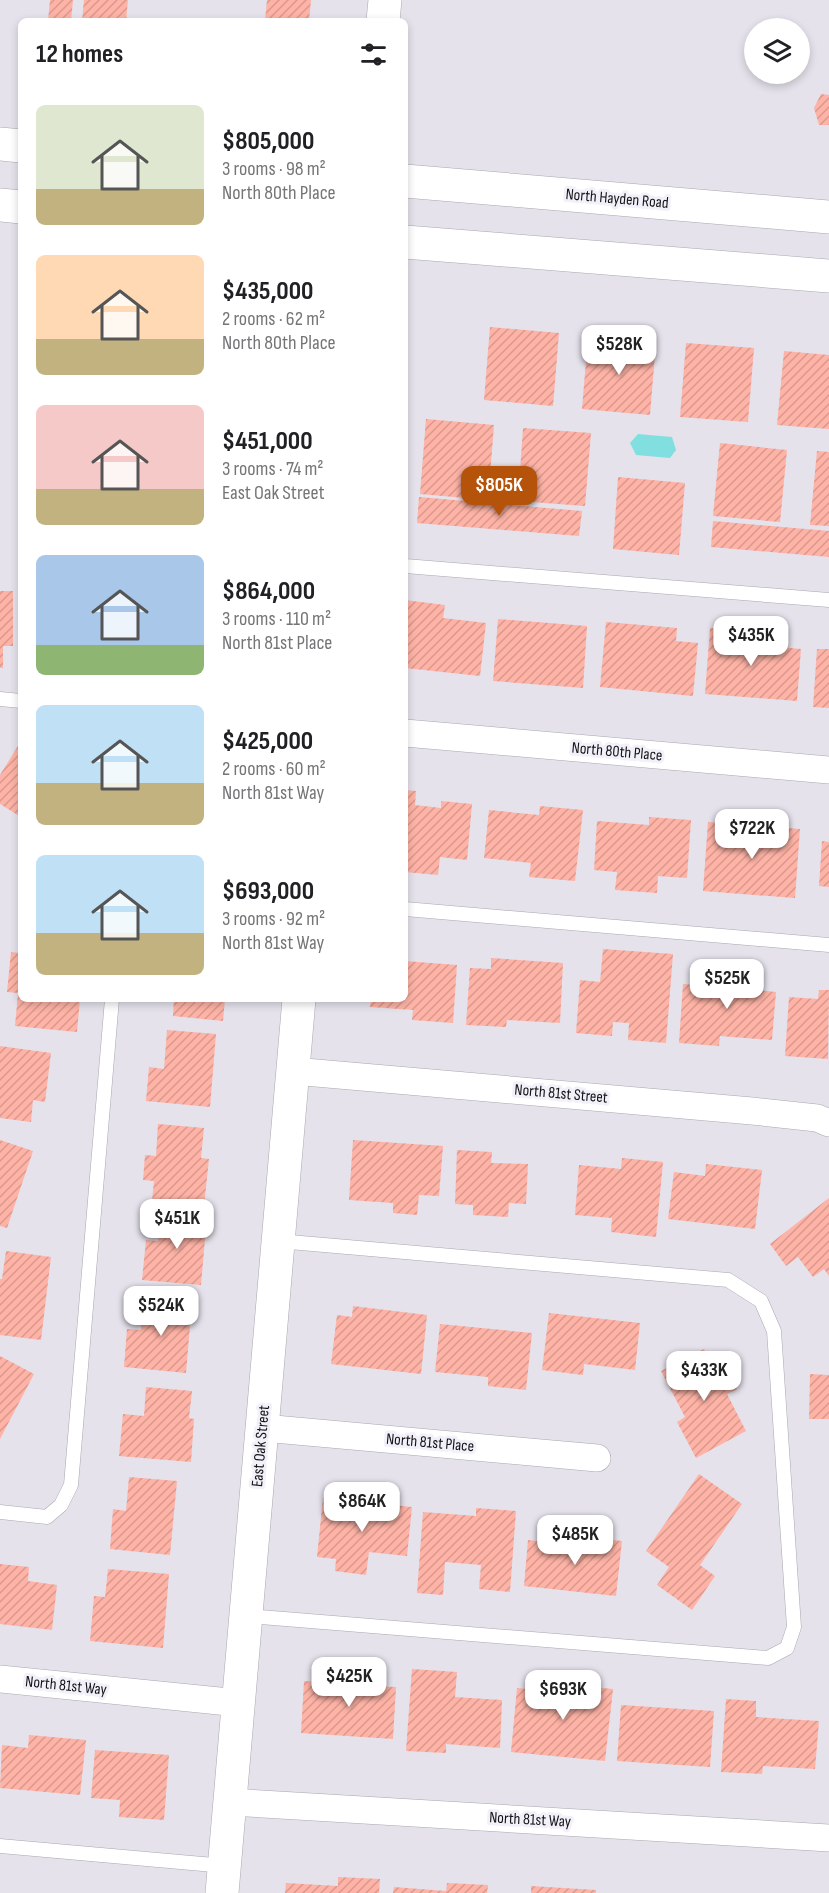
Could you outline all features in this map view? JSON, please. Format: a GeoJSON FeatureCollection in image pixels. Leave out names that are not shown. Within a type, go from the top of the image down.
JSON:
{"type":"FeatureCollection","features":[{"type":"Feature","properties":{"kind":"street"},"geometry":{"type":"LineString","coordinates":[[383,18],[385,0]]}},
{"type":"Feature","properties":{"kind":"street"},"geometry":{"type":"LineString","coordinates":[[0,144],[18,146]]}},
{"type":"Feature","properties":{"kind":"street","name":"North Hayden Road"},"geometry":{"type":"LineString","coordinates":[[408,181],[829,217]]}},
{"type":"Feature","properties":{"kind":"street"},"geometry":{"type":"LineString","coordinates":[[0,205],[18,207]]}},
{"type":"Feature","properties":{"kind":"street"},"geometry":{"type":"LineString","coordinates":[[408,242],[829,276]]}},
{"type":"Feature","properties":{"kind":"street","name":"North 80th Place"},"geometry":{"type":"LineString","coordinates":[[408,733],[829,770]]}},
{"type":"Feature","properties":{"kind":"street","name":"East Oak Street"},"geometry":{"type":"LineString","coordinates":[[224,1879],[299,1002]]}},
{"type":"Feature","properties":{"kind":"street","name":"North 81st Street"},"geometry":{"type":"LineString","coordinates":[[292,1071],[752,1111],[817,1118],[829,1123]]}},
{"type":"Feature","properties":{"kind":"street","name":"North 81st Place"},"geometry":{"type":"LineString","coordinates":[[263,1428],[597,1458]]}},
{"type":"Feature","properties":{"kind":"street","name":"North 81st Way"},"geometry":{"type":"LineString","coordinates":[[0,1679],[239,1704]]}},
{"type":"Feature","properties":{"kind":"street","name":"North 81st Way"},"geometry":{"type":"LineString","coordinates":[[230,1802],[829,1838]]}},
{"type":"Feature","properties":{"kind":"lane"},"geometry":{"type":"LineString","coordinates":[[408,566],[829,600]]}},
{"type":"Feature","properties":{"kind":"lane"},"geometry":{"type":"LineString","coordinates":[[0,699],[18,701]]}},
{"type":"Feature","properties":{"kind":"lane"},"geometry":{"type":"LineString","coordinates":[[408,909],[829,945]]}},
{"type":"Feature","properties":{"kind":"lane"},"geometry":{"type":"LineString","coordinates":[[0,1512],[47,1517],[61,1504],[71,1485],[112,1002]]}},
{"type":"Feature","properties":{"kind":"lane"},"geometry":{"type":"LineString","coordinates":[[247,1616],[768,1658],[787,1648],[794,1627],[774,1331],[761,1301],[728,1280],[278,1241]]}},
{"type":"Feature","properties":{"kind":"lane"},"geometry":{"type":"LineString","coordinates":[[0,1846],[224,1879]]}},
{"type":"Feature","properties":{"kind":"water"},"geometry":{"type":"Polygon","coordinates":[[[638,434],[672,437],[676,450],[670,458],[636,455],[630,443],[638,434]]]}},
{"type":"Feature","properties":{"kind":"building"},"geometry":{"type":"Polygon","coordinates":[[[50,0],[73,0],[71,18],[48,18],[50,0]]]}},
{"type":"Feature","properties":{"kind":"building"},"geometry":{"type":"Polygon","coordinates":[[[84,0],[128,0],[126,18],[82,18],[84,0]]]}},
{"type":"Feature","properties":{"kind":"building"},"geometry":{"type":"Polygon","coordinates":[[[267,0],[311,0],[309,18],[265,18],[267,0]]]}},
{"type":"Feature","properties":{"kind":"building"},"geometry":{"type":"Polygon","coordinates":[[[821,94],[829,95],[829,125],[819,125],[814,108],[821,94]]]}},
{"type":"Feature","properties":{"kind":"building"},"geometry":{"type":"Polygon","coordinates":[[[490,327],[559,333],[553,406],[484,400],[490,327]]]}},
{"type":"Feature","properties":{"kind":"building"},"geometry":{"type":"Polygon","coordinates":[[[588,336],[656,342],[650,415],[582,409],[588,336]]]}},
{"type":"Feature","properties":{"kind":"building"},"geometry":{"type":"Polygon","coordinates":[[[686,343],[754,348],[748,422],[680,417],[686,343]]]}},
{"type":"Feature","properties":{"kind":"building"},"geometry":{"type":"Polygon","coordinates":[[[784,351],[829,355],[829,429],[777,425],[784,351]]]}},
{"type":"Feature","properties":{"kind":"building"},"geometry":{"type":"Polygon","coordinates":[[[426,419],[494,425],[488,500],[420,494],[426,419]]]}},
{"type":"Feature","properties":{"kind":"building"},"geometry":{"type":"Polygon","coordinates":[[[523,428],[591,433],[585,506],[518,501],[523,428]]]}},
{"type":"Feature","properties":{"kind":"building"},"geometry":{"type":"Polygon","coordinates":[[[720,443],[787,450],[780,522],[713,516],[720,443]]]}},
{"type":"Feature","properties":{"kind":"building"},"geometry":{"type":"Polygon","coordinates":[[[817,451],[829,452],[829,526],[810,525],[817,451]]]}},
{"type":"Feature","properties":{"kind":"building"},"geometry":{"type":"Polygon","coordinates":[[[618,477],[685,483],[679,555],[613,549],[618,477]]]}},
{"type":"Feature","properties":{"kind":"building"},"geometry":{"type":"Polygon","coordinates":[[[419,497],[582,511],[579,536],[417,523],[419,497]]]}},
{"type":"Feature","properties":{"kind":"building"},"geometry":{"type":"Polygon","coordinates":[[[713,521],[829,531],[829,557],[711,547],[713,521]]]}},
{"type":"Feature","properties":{"kind":"building"},"geometry":{"type":"Polygon","coordinates":[[[0,591],[13,591],[13,646],[3,646],[3,668],[0,668],[0,591]]]}},
{"type":"Feature","properties":{"kind":"building"},"geometry":{"type":"Polygon","coordinates":[[[408,600],[445,605],[443,618],[486,623],[480,676],[408,668],[408,600]]]}},
{"type":"Feature","properties":{"kind":"building"},"geometry":{"type":"Polygon","coordinates":[[[498,619],[587,626],[583,688],[493,681],[498,619]]]}},
{"type":"Feature","properties":{"kind":"building"},"geometry":{"type":"Polygon","coordinates":[[[606,622],[677,628],[676,641],[698,643],[693,696],[600,687],[606,622]]]}},
{"type":"Feature","properties":{"kind":"building"},"geometry":{"type":"Polygon","coordinates":[[[710,628],[759,632],[758,645],[801,649],[797,701],[705,694],[710,628]]]}},
{"type":"Feature","properties":{"kind":"building"},"geometry":{"type":"Polygon","coordinates":[[[817,649],[829,649],[829,708],[813,707],[817,649]]]}},
{"type":"Feature","properties":{"kind":"building"},"geometry":{"type":"Polygon","coordinates":[[[18,746],[18,815],[0,804],[0,775],[18,746]]]}},
{"type":"Feature","properties":{"kind":"building"},"geometry":{"type":"Polygon","coordinates":[[[408,790],[416,791],[415,805],[441,808],[441,801],[472,804],[467,860],[440,857],[438,875],[408,872],[408,790]]]}},
{"type":"Feature","properties":{"kind":"building"},"geometry":{"type":"Polygon","coordinates":[[[540,806],[583,810],[575,881],[529,877],[531,863],[484,858],[489,810],[539,815],[540,806]]]}},
{"type":"Feature","properties":{"kind":"building"},"geometry":{"type":"Polygon","coordinates":[[[649,817],[691,820],[687,878],[658,876],[657,893],[615,890],[617,872],[594,870],[597,821],[649,825],[649,817]]]}},
{"type":"Feature","properties":{"kind":"building"},"geometry":{"type":"Polygon","coordinates":[[[708,822],[800,829],[795,898],[703,891],[708,822]]]}},
{"type":"Feature","properties":{"kind":"building"},"geometry":{"type":"Polygon","coordinates":[[[822,841],[829,842],[829,887],[819,886],[822,841]]]}},
{"type":"Feature","properties":{"kind":"building"},"geometry":{"type":"Polygon","coordinates":[[[603,949],[673,954],[666,1043],[628,1040],[629,1023],[613,1022],[612,1036],[576,1033],[580,980],[600,982],[603,949]]]}},
{"type":"Feature","properties":{"kind":"building"},"geometry":{"type":"Polygon","coordinates":[[[11,952],[18,953],[18,993],[7,992],[11,952]]]}},
{"type":"Feature","properties":{"kind":"building"},"geometry":{"type":"Polygon","coordinates":[[[491,958],[563,963],[560,1023],[507,1020],[506,1027],[466,1025],[470,968],[491,969],[491,958]]]}},
{"type":"Feature","properties":{"kind":"building"},"geometry":{"type":"Polygon","coordinates":[[[408,961],[457,965],[453,1023],[412,1020],[413,1010],[370,1007],[371,1002],[408,1002],[408,961]]]}},
{"type":"Feature","properties":{"kind":"building"},"geometry":{"type":"Polygon","coordinates":[[[714,970],[758,973],[756,990],[776,992],[772,1040],[720,1036],[719,1046],[679,1043],[683,984],[712,986],[714,970]]]}},
{"type":"Feature","properties":{"kind":"building"},"geometry":{"type":"Polygon","coordinates":[[[819,990],[829,990],[828,1059],[785,1056],[789,997],[818,999],[819,990]]]}},
{"type":"Feature","properties":{"kind":"building"},"geometry":{"type":"Polygon","coordinates":[[[18,993],[18,1002],[80,1002],[77,1032],[15,1026],[18,993]]]}},
{"type":"Feature","properties":{"kind":"building"},"geometry":{"type":"Polygon","coordinates":[[[174,1002],[225,1002],[223,1021],[173,1016],[174,1002]]]}},
{"type":"Feature","properties":{"kind":"building"},"geometry":{"type":"Polygon","coordinates":[[[167,1030],[216,1034],[210,1107],[146,1101],[149,1067],[164,1069],[167,1030]]]}},
{"type":"Feature","properties":{"kind":"building"},"geometry":{"type":"Polygon","coordinates":[[[0,1046],[51,1053],[45,1102],[33,1100],[31,1122],[0,1118],[0,1046]]]}},
{"type":"Feature","properties":{"kind":"building"},"geometry":{"type":"Polygon","coordinates":[[[158,1124],[204,1128],[201,1158],[209,1159],[204,1206],[152,1201],[154,1181],[143,1180],[145,1155],[156,1156],[158,1124]]]}},
{"type":"Feature","properties":{"kind":"building"},"geometry":{"type":"Polygon","coordinates":[[[0,1140],[33,1151],[7,1228],[0,1226],[0,1140]]]}},
{"type":"Feature","properties":{"kind":"building"},"geometry":{"type":"Polygon","coordinates":[[[353,1140],[443,1146],[439,1196],[419,1195],[417,1215],[393,1213],[393,1203],[349,1200],[353,1140]]]}},
{"type":"Feature","properties":{"kind":"building"},"geometry":{"type":"Polygon","coordinates":[[[457,1150],[492,1152],[491,1163],[528,1164],[526,1204],[509,1203],[508,1217],[473,1215],[473,1205],[455,1204],[457,1150]]]}},
{"type":"Feature","properties":{"kind":"building"},"geometry":{"type":"Polygon","coordinates":[[[622,1158],[663,1162],[656,1237],[611,1232],[612,1218],[575,1215],[579,1165],[621,1169],[622,1158]]]}},
{"type":"Feature","properties":{"kind":"building"},"geometry":{"type":"Polygon","coordinates":[[[706,1164],[762,1170],[755,1229],[668,1219],[674,1172],[705,1176],[706,1164]]]}},
{"type":"Feature","properties":{"kind":"building"},"geometry":{"type":"Polygon","coordinates":[[[829,1198],[829,1276],[824,1269],[813,1277],[798,1257],[786,1266],[770,1244],[829,1198]]]}},
{"type":"Feature","properties":{"kind":"building"},"geometry":{"type":"Polygon","coordinates":[[[161,1212],[207,1216],[201,1285],[142,1280],[146,1240],[158,1241],[161,1212]]]}},
{"type":"Feature","properties":{"kind":"building"},"geometry":{"type":"Polygon","coordinates":[[[6,1251],[51,1257],[41,1340],[0,1335],[0,1279],[2,1279],[6,1251]]]}},
{"type":"Feature","properties":{"kind":"building"},"geometry":{"type":"Polygon","coordinates":[[[144,1298],[192,1302],[186,1373],[124,1367],[127,1329],[141,1330],[144,1298]]]}},
{"type":"Feature","properties":{"kind":"building"},"geometry":{"type":"Polygon","coordinates":[[[353,1306],[427,1315],[421,1374],[331,1364],[337,1315],[352,1317],[353,1306]]]}},
{"type":"Feature","properties":{"kind":"building"},"geometry":{"type":"Polygon","coordinates":[[[549,1313],[640,1323],[635,1370],[584,1364],[583,1375],[542,1370],[549,1313]]]}},
{"type":"Feature","properties":{"kind":"building"},"geometry":{"type":"Polygon","coordinates":[[[440,1324],[532,1333],[526,1390],[488,1386],[488,1377],[435,1372],[440,1324]]]}},
{"type":"Feature","properties":{"kind":"building"},"geometry":{"type":"Polygon","coordinates":[[[704,1349],[714,1369],[724,1364],[737,1389],[727,1394],[746,1431],[696,1458],[677,1422],[685,1417],[661,1371],[704,1349]]]}},
{"type":"Feature","properties":{"kind":"building"},"geometry":{"type":"Polygon","coordinates":[[[0,1356],[34,1374],[0,1439],[0,1356]]]}},
{"type":"Feature","properties":{"kind":"building"},"geometry":{"type":"Polygon","coordinates":[[[810,1374],[829,1375],[829,1419],[809,1419],[810,1374]]]}},
{"type":"Feature","properties":{"kind":"building"},"geometry":{"type":"Polygon","coordinates":[[[146,1387],[192,1391],[189,1418],[194,1419],[191,1462],[119,1456],[123,1414],[144,1416],[146,1387]]]}},
{"type":"Feature","properties":{"kind":"building"},"geometry":{"type":"Polygon","coordinates":[[[699,1474],[742,1504],[700,1565],[715,1576],[692,1610],[657,1585],[669,1567],[646,1551],[699,1474]]]}},
{"type":"Feature","properties":{"kind":"building"},"geometry":{"type":"Polygon","coordinates":[[[129,1477],[177,1481],[170,1555],[110,1549],[113,1509],[126,1511],[129,1477]]]}},
{"type":"Feature","properties":{"kind":"building"},"geometry":{"type":"Polygon","coordinates":[[[323,1498],[412,1507],[407,1556],[369,1552],[366,1575],[335,1571],[336,1559],[317,1557],[323,1498]]]}},
{"type":"Feature","properties":{"kind":"building"},"geometry":{"type":"Polygon","coordinates":[[[476,1508],[516,1511],[510,1592],[479,1589],[481,1565],[445,1562],[443,1595],[417,1593],[423,1512],[476,1516],[476,1508]]]}},
{"type":"Feature","properties":{"kind":"building"},"geometry":{"type":"Polygon","coordinates":[[[581,1536],[622,1541],[616,1596],[524,1586],[528,1540],[580,1546],[581,1536]]]}},
{"type":"Feature","properties":{"kind":"building"},"geometry":{"type":"Polygon","coordinates":[[[0,1564],[29,1567],[28,1581],[57,1585],[52,1630],[0,1624],[0,1564]]]}},
{"type":"Feature","properties":{"kind":"building"},"geometry":{"type":"Polygon","coordinates":[[[108,1569],[169,1574],[163,1648],[90,1641],[94,1596],[105,1597],[108,1569]]]}},
{"type":"Feature","properties":{"kind":"building"},"geometry":{"type":"Polygon","coordinates":[[[412,1669],[457,1672],[455,1697],[502,1700],[500,1748],[446,1744],[446,1753],[406,1751],[412,1669]]]}},
{"type":"Feature","properties":{"kind":"building"},"geometry":{"type":"Polygon","coordinates":[[[347,1672],[376,1674],[375,1686],[396,1687],[393,1739],[301,1733],[304,1681],[346,1684],[347,1672]]]}},
{"type":"Feature","properties":{"kind":"building"},"geometry":{"type":"Polygon","coordinates":[[[539,1682],[613,1689],[605,1761],[511,1752],[517,1688],[539,1690],[539,1682]]]}},
{"type":"Feature","properties":{"kind":"building"},"geometry":{"type":"Polygon","coordinates":[[[726,1699],[756,1701],[756,1717],[819,1721],[815,1769],[763,1766],[762,1774],[721,1772],[726,1699]]]}},
{"type":"Feature","properties":{"kind":"building"},"geometry":{"type":"Polygon","coordinates":[[[621,1705],[714,1711],[710,1767],[617,1761],[621,1705]]]}},
{"type":"Feature","properties":{"kind":"building"},"geometry":{"type":"Polygon","coordinates":[[[29,1735],[86,1740],[80,1795],[0,1788],[2,1745],[28,1748],[29,1735]]]}},
{"type":"Feature","properties":{"kind":"building"},"geometry":{"type":"Polygon","coordinates":[[[95,1750],[169,1755],[164,1820],[119,1817],[120,1800],[91,1798],[95,1750]]]}},
{"type":"Feature","properties":{"kind":"building"},"geometry":{"type":"Polygon","coordinates":[[[338,1877],[380,1879],[379,1893],[285,1893],[286,1883],[338,1886],[338,1877]]]}},
{"type":"Feature","properties":{"kind":"building"},"geometry":{"type":"Polygon","coordinates":[[[447,1883],[488,1885],[487,1893],[393,1893],[394,1887],[446,1891],[447,1883]]]}},
{"type":"Feature","properties":{"kind":"building"},"geometry":{"type":"Polygon","coordinates":[[[531,1886],[596,1890],[596,1893],[531,1893],[531,1886]]]}}]}
